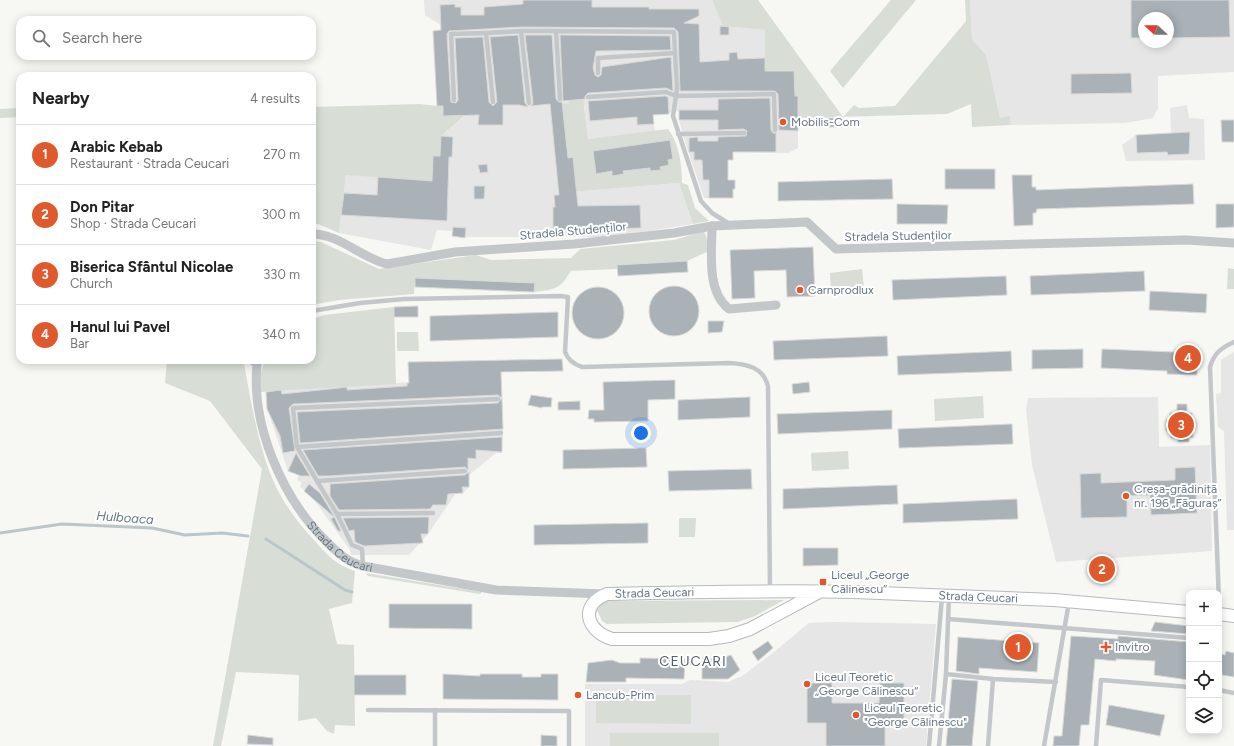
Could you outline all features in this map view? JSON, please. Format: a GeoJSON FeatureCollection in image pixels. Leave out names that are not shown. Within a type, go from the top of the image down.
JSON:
{"type":"FeatureCollection","features":[{"type":"Feature","properties":{"kind":"street","name":"Stradela Studenților"},"geometry":{"type":"LineString","coordinates":[[316,234],[334,239],[377,262],[387,264],[455,252],[574,244],[674,233],[712,226],[807,222],[836,249],[1186,240],[1234,243]]}},
{"type":"Feature","properties":{"kind":"street"},"geometry":{"type":"LineString","coordinates":[[712,226],[714,282],[722,303],[729,309],[776,305]]}},
{"type":"Feature","properties":{"kind":"street","name":"Strada Ceucari"},"geometry":{"type":"LineString","coordinates":[[256,364],[255,380],[261,416],[274,464],[282,484],[292,500],[319,535],[342,557],[363,566],[496,590],[607,594],[770,590],[822,591],[946,595],[1069,602],[1186,612]]}},
{"type":"Feature","properties":{"kind":"street"},"geometry":{"type":"LineString","coordinates":[[607,594],[597,600],[589,617],[590,624],[602,636],[612,639],[709,639],[729,636],[750,629],[822,591]]}},
{"type":"Feature","properties":{"kind":"street"},"geometry":{"type":"LineString","coordinates":[[1222,614],[1234,616]]}},
{"type":"Feature","properties":{"kind":"lane"},"geometry":{"type":"LineString","coordinates":[[521,31],[529,103]]}},
{"type":"Feature","properties":{"kind":"lane"},"geometry":{"type":"LineString","coordinates":[[454,100],[451,34],[521,31],[674,32],[677,88],[674,116],[678,134],[700,201],[712,213],[731,225]]}},
{"type":"Feature","properties":{"kind":"lane"},"geometry":{"type":"LineString","coordinates":[[556,31],[560,99]]}},
{"type":"Feature","properties":{"kind":"lane"},"geometry":{"type":"LineString","coordinates":[[486,33],[494,102]]}},
{"type":"Feature","properties":{"kind":"lane"},"geometry":{"type":"LineString","coordinates":[[598,72],[598,58],[675,53]]}},
{"type":"Feature","properties":{"kind":"lane"},"geometry":{"type":"LineString","coordinates":[[588,97],[666,92],[676,96],[774,94],[775,130]]}},
{"type":"Feature","properties":{"kind":"lane"},"geometry":{"type":"LineString","coordinates":[[678,134],[744,133]]}},
{"type":"Feature","properties":{"kind":"lane"},"geometry":{"type":"LineString","coordinates":[[316,310],[360,303],[404,299],[560,296],[568,298],[565,352],[567,357],[574,364],[582,367],[729,363],[753,367],[763,374],[768,386],[770,590]]}},
{"type":"Feature","properties":{"kind":"lane"},"geometry":{"type":"LineString","coordinates":[[1219,590],[1210,367],[1212,357],[1222,347],[1234,342]]}},
{"type":"Feature","properties":{"kind":"lane"},"geometry":{"type":"LineString","coordinates":[[363,566],[362,548],[352,545],[337,514],[297,447],[293,408],[498,399]]}},
{"type":"Feature","properties":{"kind":"lane"},"geometry":{"type":"LineString","coordinates":[[297,447],[501,433]]}},
{"type":"Feature","properties":{"kind":"lane"},"geometry":{"type":"LineString","coordinates":[[317,481],[466,471]]}},
{"type":"Feature","properties":{"kind":"lane"},"geometry":{"type":"LineString","coordinates":[[337,514],[433,513]]}},
{"type":"Feature","properties":{"kind":"lane"},"geometry":{"type":"LineString","coordinates":[[939,746],[946,674],[948,619],[946,595]]}},
{"type":"Feature","properties":{"kind":"lane"},"geometry":{"type":"LineString","coordinates":[[930,746],[946,595]]}},
{"type":"Feature","properties":{"kind":"lane"},"geometry":{"type":"LineString","coordinates":[[1044,746],[1069,602]]}},
{"type":"Feature","properties":{"kind":"lane"},"geometry":{"type":"LineString","coordinates":[[948,619],[1186,638]]}},
{"type":"Feature","properties":{"kind":"lane"},"geometry":{"type":"LineString","coordinates":[[946,674],[993,679],[1056,682]]}},
{"type":"Feature","properties":{"kind":"lane"},"geometry":{"type":"LineString","coordinates":[[988,746],[993,679]]}},
{"type":"Feature","properties":{"kind":"lane"},"geometry":{"type":"LineString","coordinates":[[1096,746],[1101,680],[1186,687]]}},
{"type":"Feature","properties":{"kind":"lane"},"geometry":{"type":"LineString","coordinates":[[1222,691],[1234,693]]}},
{"type":"Feature","properties":{"kind":"lane"},"geometry":{"type":"LineString","coordinates":[[368,710],[569,711],[569,746]]}},
{"type":"Feature","properties":{"kind":"lane"},"geometry":{"type":"LineString","coordinates":[[435,710],[435,746]]}},
{"type":"Feature","properties":{"kind":"shaded area"},"geometry":{"type":"Polygon","coordinates":[[[424,0],[712,0],[723,26],[765,30],[765,72],[794,71],[795,96],[798,96],[798,148],[788,153],[733,152],[728,160],[728,180],[735,180],[733,198],[704,198],[684,139],[679,120],[679,111],[653,115],[655,132],[588,139],[584,105],[562,103],[550,104],[559,193],[679,183],[693,224],[611,237],[465,237],[452,236],[452,231],[437,230],[431,250],[339,233],[346,175],[440,156],[441,136],[476,107],[437,106],[433,31],[440,30],[441,25],[425,15],[424,0]]]}},
{"type":"Feature","properties":{"kind":"shaded area"},"geometry":{"type":"Polygon","coordinates":[[[712,0],[758,0],[843,117],[798,118],[798,96],[795,96],[794,71],[765,72],[765,30],[723,26],[712,0]]]}},
{"type":"Feature","properties":{"kind":"shaded area"},"geometry":{"type":"Polygon","coordinates":[[[891,0],[916,0],[843,88],[830,71],[891,0]]]}},
{"type":"Feature","properties":{"kind":"shaded area"},"geometry":{"type":"Polygon","coordinates":[[[965,0],[970,0],[972,39],[986,55],[1000,118],[1010,116],[1011,125],[972,127],[971,104],[947,114],[843,117],[854,105],[859,108],[895,106],[966,21],[965,0]]]}},
{"type":"Feature","properties":{"kind":"shaded area"},"geometry":{"type":"Polygon","coordinates":[[[970,0],[1234,0],[1234,72],[1158,76],[1158,108],[1153,118],[1125,123],[1011,125],[1010,117],[1000,118],[986,55],[972,39],[970,0]]]}},
{"type":"Feature","properties":{"kind":"shaded area"},"geometry":{"type":"Polygon","coordinates":[[[583,99],[588,139],[668,129],[675,141],[679,154],[682,183],[688,185],[695,208],[709,221],[693,224],[679,183],[559,193],[550,104],[569,103],[569,100],[583,99]]]}},
{"type":"Feature","properties":{"kind":"shaded area"},"geometry":{"type":"Polygon","coordinates":[[[420,104],[437,106],[476,106],[441,136],[440,156],[433,156],[432,181],[346,175],[339,233],[316,224],[316,107],[420,104]]]}},
{"type":"Feature","properties":{"kind":"shaded area"},"geometry":{"type":"Polygon","coordinates":[[[1187,105],[1189,118],[1204,119],[1205,160],[1126,161],[1122,145],[1136,135],[1171,133],[1170,108],[1187,105]]]}},
{"type":"Feature","properties":{"kind":"shaded area"},"geometry":{"type":"Polygon","coordinates":[[[16,108],[16,117],[0,118],[0,109],[16,108]]]}},
{"type":"Feature","properties":{"kind":"shaded area"},"geometry":{"type":"Polygon","coordinates":[[[704,231],[711,250],[687,261],[617,265],[617,269],[571,271],[563,282],[556,288],[534,292],[535,283],[415,278],[414,294],[339,300],[316,304],[316,241],[321,242],[379,269],[476,255],[491,260],[571,258],[580,249],[674,240],[704,231]]]}},
{"type":"Feature","properties":{"kind":"shaded area"},"geometry":{"type":"Polygon","coordinates":[[[1228,268],[1234,269],[1234,289],[1227,289],[1228,268]]]}},
{"type":"Feature","properties":{"kind":"shaded area"},"geometry":{"type":"Polygon","coordinates":[[[862,269],[864,288],[831,291],[830,273],[862,269]]]}},
{"type":"Feature","properties":{"kind":"shaded area"},"geometry":{"type":"Polygon","coordinates":[[[394,307],[396,384],[261,392],[260,375],[264,364],[316,364],[316,318],[324,315],[394,307]]]}},
{"type":"Feature","properties":{"kind":"shaded area"},"geometry":{"type":"Polygon","coordinates":[[[397,332],[418,332],[419,351],[397,351],[397,332]]]}},
{"type":"Feature","properties":{"kind":"shaded area","name":"Creșa-grădiniță nr. 196 „Făguraș”"},"geometry":{"type":"Polygon","coordinates":[[[1234,352],[1234,530],[1227,530],[1224,431],[1218,427],[1216,394],[1221,393],[1221,360],[1234,352]]]}},
{"type":"Feature","properties":{"kind":"shaded area"},"geometry":{"type":"Polygon","coordinates":[[[167,364],[244,364],[263,452],[273,480],[281,496],[296,519],[323,550],[337,563],[355,571],[352,603],[329,609],[337,644],[354,645],[355,726],[335,725],[334,734],[327,731],[316,718],[298,721],[299,675],[236,672],[221,746],[213,746],[262,469],[210,401],[165,383],[167,364]]]}},
{"type":"Feature","properties":{"kind":"shaded area"},"geometry":{"type":"Polygon","coordinates":[[[501,380],[503,429],[502,453],[496,453],[469,475],[469,487],[463,493],[456,493],[428,534],[409,555],[351,555],[350,550],[315,501],[300,486],[302,483],[297,480],[299,476],[288,471],[267,408],[266,392],[426,381],[501,380]]]}},
{"type":"Feature","properties":{"kind":"shaded area"},"geometry":{"type":"Polygon","coordinates":[[[983,396],[984,418],[935,421],[934,399],[983,396]]]}},
{"type":"Feature","properties":{"kind":"shaded area","name":"Creșa-grădiniță nr. 196 „Făguraș”"},"geometry":{"type":"Polygon","coordinates":[[[1158,397],[1159,447],[1210,445],[1212,551],[1056,562],[1032,465],[1026,410],[1028,398],[1158,397]]]}},
{"type":"Feature","properties":{"kind":"shaded area"},"geometry":{"type":"Polygon","coordinates":[[[848,451],[849,469],[812,471],[811,453],[848,451]]]}},
{"type":"Feature","properties":{"kind":"shaded area"},"geometry":{"type":"Polygon","coordinates":[[[679,518],[696,518],[695,537],[679,537],[679,518]]]}},
{"type":"Feature","properties":{"kind":"shaded area"},"geometry":{"type":"Polygon","coordinates":[[[366,573],[482,592],[480,594],[368,576],[366,573]]]}},
{"type":"Feature","properties":{"kind":"shaded area"},"geometry":{"type":"Polygon","coordinates":[[[784,600],[753,617],[737,622],[607,624],[602,621],[597,610],[602,603],[610,601],[784,600]]]}},
{"type":"Feature","properties":{"kind":"shaded area","name":"Liceul Teoretic „George Călinescu“"},"geometry":{"type":"Polygon","coordinates":[[[809,623],[936,624],[926,746],[585,746],[585,684],[682,684],[690,680],[728,682],[742,676],[809,623]]]}},
{"type":"Feature","properties":{"kind":"shaded area"},"geometry":{"type":"Polygon","coordinates":[[[596,695],[691,695],[691,724],[596,723],[596,695]]]}},
{"type":"Feature","properties":{"kind":"shaded area"},"geometry":{"type":"Polygon","coordinates":[[[610,733],[719,733],[719,746],[610,746],[610,733]]]}},
{"type":"Feature","properties":{"kind":"building"},"geometry":{"type":"Polygon","coordinates":[[[523,0],[592,0],[592,7],[699,9],[699,16],[684,23],[699,24],[700,62],[729,60],[729,53],[737,52],[738,59],[765,58],[765,71],[794,71],[795,96],[798,96],[798,131],[779,130],[778,94],[775,91],[680,91],[678,32],[674,28],[521,27],[449,31],[447,34],[451,102],[456,103],[458,100],[455,38],[483,37],[489,102],[493,106],[497,102],[490,37],[518,35],[525,103],[528,107],[519,105],[503,105],[503,125],[478,125],[479,115],[443,116],[443,106],[437,106],[433,31],[441,30],[440,5],[455,4],[455,7],[461,7],[461,15],[484,15],[484,7],[523,4],[523,0]]]}},
{"type":"Feature","properties":{"kind":"building"},"geometry":{"type":"Polygon","coordinates":[[[1131,0],[1229,0],[1230,37],[1174,38],[1174,12],[1138,12],[1138,38],[1131,38],[1131,0]]]}},
{"type":"Feature","properties":{"kind":"building"},"geometry":{"type":"Polygon","coordinates":[[[720,26],[729,27],[729,35],[720,35],[720,26]]]}},
{"type":"Feature","properties":{"kind":"building"},"geometry":{"type":"Polygon","coordinates":[[[525,35],[552,35],[556,99],[559,102],[562,102],[568,158],[573,157],[578,206],[640,205],[641,228],[553,230],[553,207],[555,207],[554,195],[559,195],[550,104],[531,106],[533,103],[525,35]]]}},
{"type":"Feature","properties":{"kind":"building"},"geometry":{"type":"Polygon","coordinates":[[[560,35],[670,36],[671,50],[596,51],[593,68],[595,75],[598,77],[601,75],[602,67],[671,57],[673,91],[666,88],[588,93],[585,96],[585,99],[563,101],[560,35]]]}},
{"type":"Feature","properties":{"kind":"building"},"geometry":{"type":"Polygon","coordinates":[[[1131,73],[1132,93],[1071,94],[1071,74],[1131,73]]]}},
{"type":"Feature","properties":{"kind":"building"},"geometry":{"type":"Polygon","coordinates":[[[668,97],[669,114],[653,115],[654,124],[637,125],[637,117],[590,121],[588,101],[668,97]]]}},
{"type":"Feature","properties":{"kind":"building"},"geometry":{"type":"Polygon","coordinates":[[[770,98],[771,130],[773,133],[776,133],[776,152],[733,152],[733,160],[728,160],[728,180],[735,180],[733,198],[709,198],[709,180],[703,180],[702,160],[694,160],[694,152],[689,152],[689,138],[698,137],[698,141],[718,141],[718,137],[746,136],[747,131],[744,129],[718,130],[718,120],[679,120],[679,110],[718,110],[718,99],[770,98]]]}},
{"type":"Feature","properties":{"kind":"building"},"geometry":{"type":"Polygon","coordinates":[[[826,118],[835,118],[835,127],[826,127],[826,118]]]}},
{"type":"Feature","properties":{"kind":"building"},"geometry":{"type":"Polygon","coordinates":[[[1221,120],[1234,120],[1234,142],[1222,142],[1221,120]]]}},
{"type":"Feature","properties":{"kind":"building"},"geometry":{"type":"Polygon","coordinates":[[[1190,132],[1189,154],[1168,155],[1167,152],[1137,153],[1136,135],[1190,132]]]}},
{"type":"Feature","properties":{"kind":"building"},"geometry":{"type":"Polygon","coordinates":[[[441,136],[453,137],[452,157],[449,157],[447,221],[341,215],[344,193],[377,195],[378,177],[432,181],[433,156],[440,156],[441,136]]]}},
{"type":"Feature","properties":{"kind":"building"},"geometry":{"type":"Polygon","coordinates":[[[670,140],[673,159],[668,160],[669,165],[660,167],[661,170],[650,171],[650,168],[623,171],[624,174],[612,176],[612,171],[596,174],[593,151],[670,140]]]}},
{"type":"Feature","properties":{"kind":"building"},"geometry":{"type":"Polygon","coordinates":[[[487,164],[488,172],[480,173],[478,165],[487,164]]]}},
{"type":"Feature","properties":{"kind":"building"},"geometry":{"type":"Polygon","coordinates":[[[945,169],[995,169],[995,189],[945,189],[945,169]]]}},
{"type":"Feature","properties":{"kind":"building"},"geometry":{"type":"Polygon","coordinates":[[[1012,175],[1032,175],[1032,187],[1036,187],[1036,190],[1193,184],[1194,204],[1037,209],[1036,213],[1033,213],[1033,225],[1014,226],[1012,175]]]}},
{"type":"Feature","properties":{"kind":"building"},"geometry":{"type":"Polygon","coordinates":[[[892,179],[893,199],[778,201],[778,182],[892,179]]]}},
{"type":"Feature","properties":{"kind":"building"},"geometry":{"type":"Polygon","coordinates":[[[474,186],[485,186],[484,199],[474,199],[474,186]]]}},
{"type":"Feature","properties":{"kind":"building"},"geometry":{"type":"Polygon","coordinates":[[[897,204],[948,205],[947,224],[897,224],[897,204]]]}},
{"type":"Feature","properties":{"kind":"building"},"geometry":{"type":"Polygon","coordinates":[[[1216,204],[1234,204],[1234,227],[1216,228],[1216,204]]]}},
{"type":"Feature","properties":{"kind":"building"},"geometry":{"type":"Polygon","coordinates":[[[453,227],[466,228],[465,238],[452,236],[453,227]]]}},
{"type":"Feature","properties":{"kind":"building"},"geometry":{"type":"Polygon","coordinates":[[[813,247],[815,296],[787,297],[786,270],[754,271],[755,298],[732,299],[730,250],[813,247]]]}},
{"type":"Feature","properties":{"kind":"building"},"geometry":{"type":"Polygon","coordinates":[[[687,261],[688,272],[618,276],[617,265],[687,261]]]}},
{"type":"Feature","properties":{"kind":"building"},"geometry":{"type":"Polygon","coordinates":[[[1144,271],[1145,291],[1031,295],[1030,276],[1144,271]]]}},
{"type":"Feature","properties":{"kind":"building"},"geometry":{"type":"Polygon","coordinates":[[[1006,276],[1007,295],[893,300],[892,280],[1006,276]]]}},
{"type":"Feature","properties":{"kind":"building"},"geometry":{"type":"Polygon","coordinates":[[[415,278],[535,283],[534,292],[415,287],[415,278]]]}},
{"type":"Feature","properties":{"kind":"building"},"geometry":{"type":"Polygon","coordinates":[[[669,286],[679,286],[692,293],[699,306],[699,316],[692,329],[679,336],[669,336],[660,332],[653,325],[649,316],[649,306],[653,297],[660,290],[669,286]]]}},
{"type":"Feature","properties":{"kind":"building"},"geometry":{"type":"Polygon","coordinates":[[[593,287],[603,287],[617,294],[624,308],[624,318],[617,332],[603,339],[593,339],[583,335],[576,328],[572,318],[572,308],[576,298],[583,291],[593,287]]]}},
{"type":"Feature","properties":{"kind":"building"},"geometry":{"type":"Polygon","coordinates":[[[1150,291],[1207,294],[1206,313],[1149,310],[1150,291]]]}},
{"type":"Feature","properties":{"kind":"building"},"geometry":{"type":"Polygon","coordinates":[[[418,306],[418,317],[394,317],[394,307],[418,306]]]}},
{"type":"Feature","properties":{"kind":"building"},"geometry":{"type":"Polygon","coordinates":[[[558,312],[558,337],[430,341],[430,316],[558,312]]]}},
{"type":"Feature","properties":{"kind":"building"},"geometry":{"type":"Polygon","coordinates":[[[708,321],[724,321],[722,332],[708,333],[708,321]]]}},
{"type":"Feature","properties":{"kind":"building"},"geometry":{"type":"Polygon","coordinates":[[[887,336],[888,356],[774,360],[773,341],[887,336]]]}},
{"type":"Feature","properties":{"kind":"building"},"geometry":{"type":"Polygon","coordinates":[[[1083,349],[1083,368],[1032,369],[1032,350],[1083,349]]]}},
{"type":"Feature","properties":{"kind":"building"},"geometry":{"type":"Polygon","coordinates":[[[1102,349],[1198,353],[1197,375],[1167,374],[1167,371],[1101,368],[1102,349]]]}},
{"type":"Feature","properties":{"kind":"building"},"geometry":{"type":"Polygon","coordinates":[[[1011,351],[1012,371],[898,375],[897,356],[1011,351]]]}},
{"type":"Feature","properties":{"kind":"building"},"geometry":{"type":"Polygon","coordinates":[[[562,359],[563,371],[501,372],[502,398],[498,395],[293,404],[289,408],[295,451],[283,453],[280,436],[267,409],[266,392],[281,390],[282,394],[347,387],[347,390],[407,386],[407,383],[409,383],[408,362],[562,359]]]}},
{"type":"Feature","properties":{"kind":"building"},"geometry":{"type":"Polygon","coordinates":[[[675,380],[675,399],[648,400],[648,421],[594,422],[594,419],[588,419],[589,410],[604,410],[603,382],[675,380]]]}},
{"type":"Feature","properties":{"kind":"building"},"geometry":{"type":"Polygon","coordinates":[[[809,382],[810,392],[793,394],[792,384],[809,382]]]}},
{"type":"Feature","properties":{"kind":"building"},"geometry":{"type":"Polygon","coordinates":[[[531,395],[552,398],[551,407],[542,408],[528,405],[531,395]]]}},
{"type":"Feature","properties":{"kind":"building"},"geometry":{"type":"Polygon","coordinates":[[[750,397],[750,417],[678,420],[678,400],[750,397]]]}},
{"type":"Feature","properties":{"kind":"building"},"geometry":{"type":"Polygon","coordinates":[[[502,398],[503,429],[300,443],[297,412],[498,403],[502,398]]]}},
{"type":"Feature","properties":{"kind":"building"},"geometry":{"type":"Polygon","coordinates":[[[580,401],[580,410],[558,410],[558,402],[580,401]]]}},
{"type":"Feature","properties":{"kind":"building"},"geometry":{"type":"Polygon","coordinates":[[[1177,404],[1187,404],[1187,413],[1192,413],[1192,421],[1196,421],[1196,429],[1193,429],[1193,437],[1189,438],[1189,442],[1178,442],[1178,438],[1171,438],[1171,431],[1166,431],[1166,420],[1170,419],[1170,413],[1177,413],[1177,404]]]}},
{"type":"Feature","properties":{"kind":"building"},"geometry":{"type":"Polygon","coordinates":[[[892,410],[892,429],[778,434],[777,414],[892,410]]]}},
{"type":"Feature","properties":{"kind":"building"},"geometry":{"type":"Polygon","coordinates":[[[1012,424],[1013,444],[899,448],[898,429],[1012,424]]]}},
{"type":"Feature","properties":{"kind":"building"},"geometry":{"type":"Polygon","coordinates":[[[502,437],[502,452],[476,450],[476,459],[468,458],[468,470],[465,467],[318,476],[303,450],[502,437]]]}},
{"type":"Feature","properties":{"kind":"building"},"geometry":{"type":"Polygon","coordinates":[[[646,448],[647,467],[563,469],[563,450],[646,448]]]}},
{"type":"Feature","properties":{"kind":"building"},"geometry":{"type":"Polygon","coordinates":[[[296,453],[310,476],[301,476],[288,471],[296,453]]]}},
{"type":"Feature","properties":{"kind":"building"},"geometry":{"type":"Polygon","coordinates":[[[1195,467],[1197,513],[1151,515],[1150,495],[1127,496],[1127,517],[1081,518],[1080,474],[1101,473],[1101,483],[1175,480],[1175,468],[1195,467]]]}},
{"type":"Feature","properties":{"kind":"building"},"geometry":{"type":"Polygon","coordinates":[[[751,469],[752,489],[669,491],[668,471],[751,469]]]}},
{"type":"Feature","properties":{"kind":"building"},"geometry":{"type":"Polygon","coordinates":[[[469,472],[469,487],[462,487],[463,493],[448,494],[446,505],[433,505],[430,509],[339,510],[330,496],[330,484],[465,475],[469,472]]]}},
{"type":"Feature","properties":{"kind":"building"},"geometry":{"type":"Polygon","coordinates":[[[309,484],[320,493],[334,516],[341,531],[338,531],[331,519],[334,517],[304,491],[309,484]]]}},
{"type":"Feature","properties":{"kind":"building"},"geometry":{"type":"Polygon","coordinates":[[[897,485],[898,504],[783,509],[783,489],[897,485]]]}},
{"type":"Feature","properties":{"kind":"building"},"geometry":{"type":"Polygon","coordinates":[[[1017,499],[1018,519],[903,523],[903,504],[1017,499]]]}},
{"type":"Feature","properties":{"kind":"building"},"geometry":{"type":"Polygon","coordinates":[[[429,517],[428,534],[421,534],[423,543],[364,546],[355,542],[354,530],[349,531],[343,518],[429,517]]]}},
{"type":"Feature","properties":{"kind":"building"},"geometry":{"type":"Polygon","coordinates":[[[648,523],[648,543],[534,545],[534,525],[648,523]]]}},
{"type":"Feature","properties":{"kind":"building"},"geometry":{"type":"Polygon","coordinates":[[[803,548],[838,548],[838,565],[803,566],[803,548]]]}},
{"type":"Feature","properties":{"kind":"building"},"geometry":{"type":"Polygon","coordinates":[[[389,604],[472,604],[472,629],[389,628],[389,604]]]}},
{"type":"Feature","properties":{"kind":"building"},"geometry":{"type":"Polygon","coordinates":[[[1155,622],[1186,626],[1186,634],[1151,631],[1155,622]]]}},
{"type":"Feature","properties":{"kind":"building"},"geometry":{"type":"Polygon","coordinates":[[[1071,636],[1118,639],[1118,636],[1186,642],[1186,680],[1154,675],[1155,661],[1116,659],[1116,661],[1095,659],[1089,725],[1081,725],[1079,746],[1053,746],[1054,736],[1062,736],[1071,636]]]}},
{"type":"Feature","properties":{"kind":"building"},"geometry":{"type":"Polygon","coordinates":[[[958,637],[1039,643],[1037,672],[979,668],[979,674],[956,671],[958,637]]]}},
{"type":"Feature","properties":{"kind":"building"},"geometry":{"type":"Polygon","coordinates":[[[768,641],[773,648],[758,661],[752,652],[768,641]]]}},
{"type":"Feature","properties":{"kind":"building"},"geometry":{"type":"Polygon","coordinates":[[[1226,651],[1234,653],[1234,677],[1222,675],[1222,654],[1225,655],[1226,651]]]}},
{"type":"Feature","properties":{"kind":"building"},"geometry":{"type":"Polygon","coordinates":[[[731,655],[740,670],[728,679],[702,679],[702,658],[718,659],[731,655]]]}},
{"type":"Feature","properties":{"kind":"building"},"geometry":{"type":"Polygon","coordinates":[[[640,658],[685,659],[684,679],[626,678],[626,682],[586,682],[588,663],[612,660],[620,663],[640,663],[640,658]]]}},
{"type":"Feature","properties":{"kind":"building"},"geometry":{"type":"Polygon","coordinates":[[[443,674],[480,676],[480,674],[522,674],[522,677],[541,677],[541,674],[558,674],[558,700],[443,699],[443,674]]]}},
{"type":"Feature","properties":{"kind":"building"},"geometry":{"type":"Polygon","coordinates":[[[354,675],[406,675],[406,695],[354,695],[354,675]]]}},
{"type":"Feature","properties":{"kind":"building"},"geometry":{"type":"Polygon","coordinates":[[[952,679],[978,681],[972,746],[946,746],[952,679]]]}},
{"type":"Feature","properties":{"kind":"building","name":"Liceul Teoretic \"George Călinescu\""},"geometry":{"type":"Polygon","coordinates":[[[807,683],[832,683],[832,703],[879,703],[880,683],[904,683],[904,722],[885,722],[885,746],[826,746],[826,723],[807,723],[807,683]]]}},
{"type":"Feature","properties":{"kind":"building"},"geometry":{"type":"Polygon","coordinates":[[[1109,705],[1165,715],[1160,736],[1106,725],[1109,705]]]}},
{"type":"Feature","properties":{"kind":"building"},"geometry":{"type":"Polygon","coordinates":[[[248,735],[273,738],[273,745],[247,744],[248,735]]]}},
{"type":"Feature","properties":{"kind":"building"},"geometry":{"type":"Polygon","coordinates":[[[541,735],[557,736],[557,746],[541,746],[541,735]]]}},
{"type":"Feature","properties":{"kind":"waterway","name":"Hulboaca"},"geometry":{"type":"LineString","coordinates":[[0,533],[62,524],[152,528],[185,535],[222,533],[248,536]]}},
{"type":"Feature","properties":{"kind":"waterway","name":"Hulboaca"},"geometry":{"type":"LineString","coordinates":[[266,539],[345,590],[352,592]]}},
{"type":"Feature","properties":{"kind":"place","name":"Mobilis-Com"},"geometry":{"type":"Point","coordinates":[783,122]}},
{"type":"Feature","properties":{"kind":"place","name":"Carnprodlux"},"geometry":{"type":"Point","coordinates":[800,290]}},
{"type":"Feature","properties":{"kind":"place","name":"Hanul lui Pavel"},"geometry":{"type":"Point","coordinates":[1188,358]}},
{"type":"Feature","properties":{"kind":"place","name":"Biserica Sfântul Nicolae"},"geometry":{"type":"Point","coordinates":[1181,425]}},
{"type":"Feature","properties":{"kind":"place","name":"Creșa-grădiniță nr. 196 „Făguraș”"},"geometry":{"type":"Point","coordinates":[1126,496]}},
{"type":"Feature","properties":{"kind":"place","name":"Don Pitar"},"geometry":{"type":"Point","coordinates":[1102,569]}},
{"type":"Feature","properties":{"kind":"place","name":"Liceul „George Călinescu”"},"geometry":{"type":"Point","coordinates":[823,582]}},
{"type":"Feature","properties":{"kind":"place","name":"Arabic Kebab"},"geometry":{"type":"Point","coordinates":[1018,647]}},
{"type":"Feature","properties":{"kind":"place","name":"Invitro"},"geometry":{"type":"Point","coordinates":[1106,647]}},
{"type":"Feature","properties":{"kind":"place","name":"Liceul Teoretic „George Călinescu“"},"geometry":{"type":"Point","coordinates":[807,684]}},
{"type":"Feature","properties":{"kind":"place","name":"Lancub-Prim"},"geometry":{"type":"Point","coordinates":[578,695]}},
{"type":"Feature","properties":{"kind":"place","name":"Liceul Teoretic \"George Călinescu\""},"geometry":{"type":"Point","coordinates":[856,715]}},
{"type":"Feature","properties":{"kind":"district","name":"CEUCARI"},"geometry":{"type":"Point","coordinates":[693,661]}}]}
